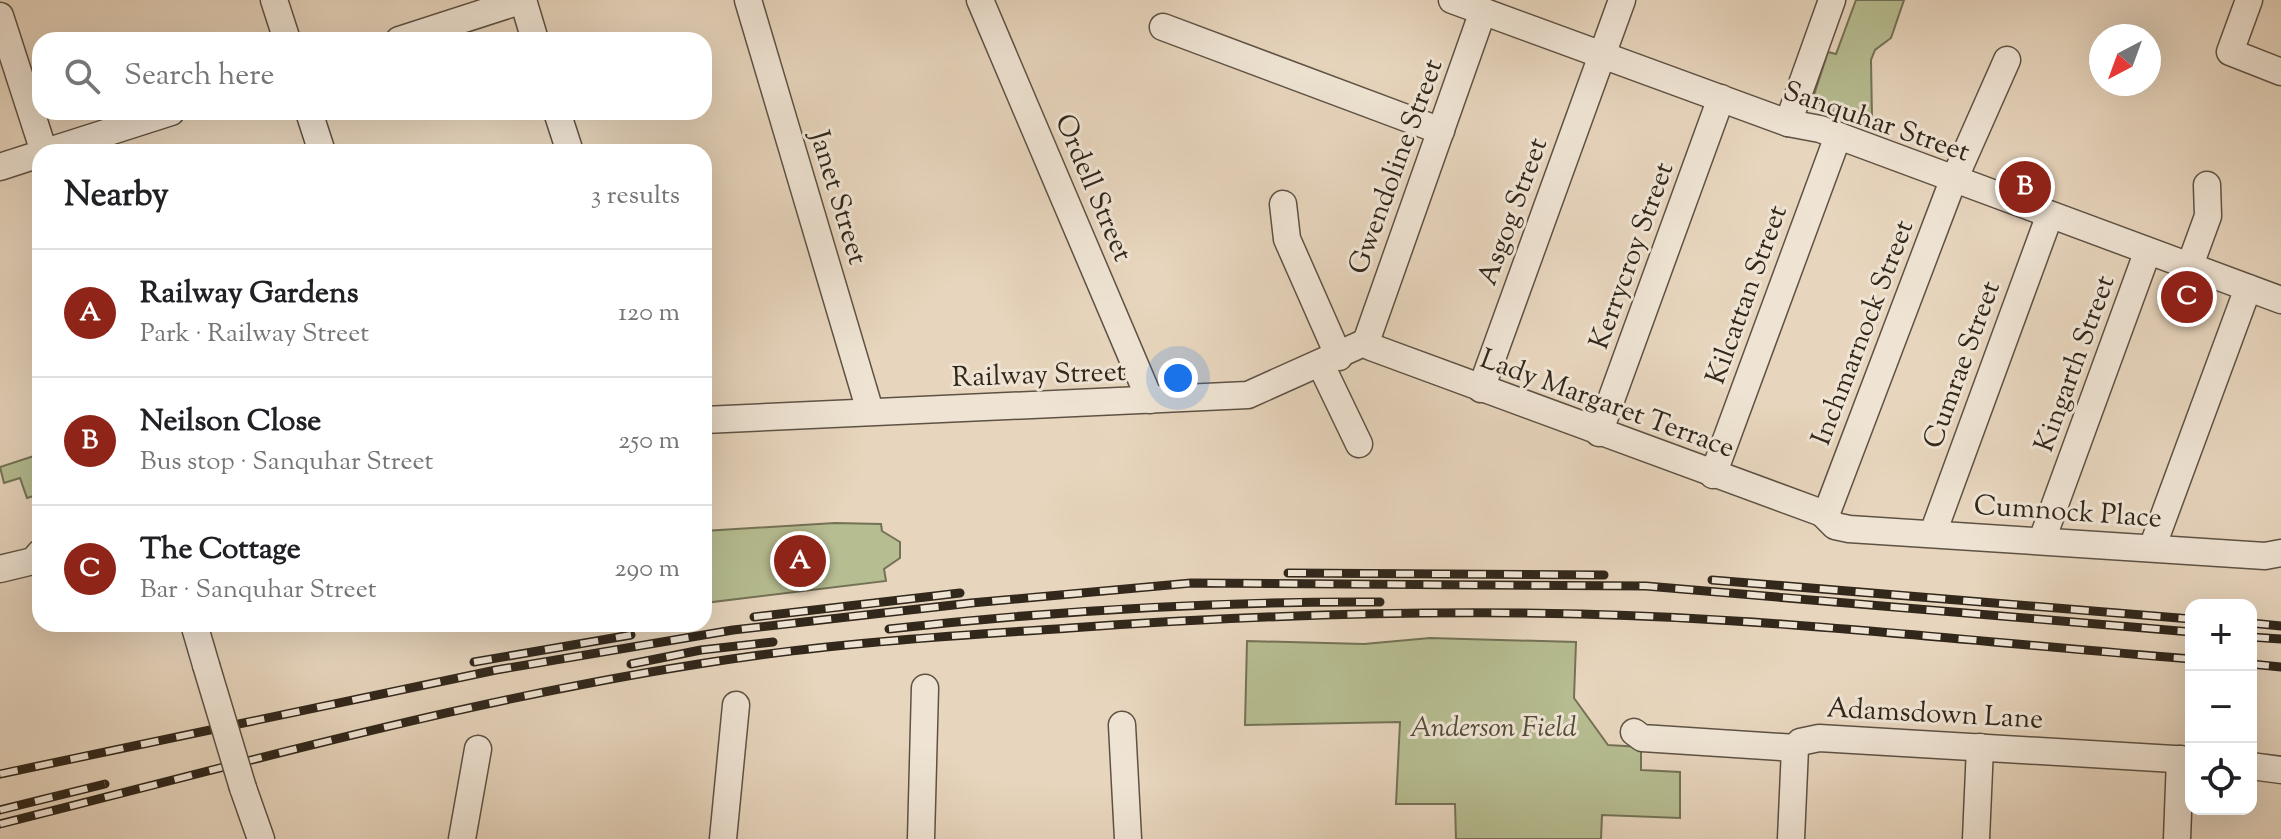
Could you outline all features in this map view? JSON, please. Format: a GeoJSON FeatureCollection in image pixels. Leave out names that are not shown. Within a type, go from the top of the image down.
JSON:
{"type":"FeatureCollection","features":[{"type":"Feature","properties":{"kind":"street"},"geometry":{"type":"LineString","coordinates":[[274,0],[284,32]]}},
{"type":"Feature","properties":{"kind":"street"},"geometry":{"type":"LineString","coordinates":[[424,32],[523,0],[533,32]]}},
{"type":"Feature","properties":{"kind":"street","name":"Janet Street"},"geometry":{"type":"LineString","coordinates":[[748,0],[870,411]]}},
{"type":"Feature","properties":{"kind":"street","name":"Ordell Street"},"geometry":{"type":"LineString","coordinates":[[980,0],[1150,400]]}},
{"type":"Feature","properties":{"kind":"street","name":"Sanquhar Street"},"geometry":{"type":"LineString","coordinates":[[1452,0],[1788,123],[1838,136],[2049,217],[2281,300]]}},
{"type":"Feature","properties":{"kind":"street","name":"Asgog Street"},"geometry":{"type":"LineString","coordinates":[[1481,389],[1622,0]]}},
{"type":"Feature","properties":{"kind":"street"},"geometry":{"type":"LineString","coordinates":[[1788,123],[1832,0]]}},
{"type":"Feature","properties":{"kind":"street"},"geometry":{"type":"LineString","coordinates":[[2249,0],[2230,52],[2281,72]]}},
{"type":"Feature","properties":{"kind":"street","name":"Gwendoline Street"},"geometry":{"type":"LineString","coordinates":[[1366,342],[1483,11]]}},
{"type":"Feature","properties":{"kind":"street"},"geometry":{"type":"LineString","coordinates":[[0,16],[32,118]]}},
{"type":"Feature","properties":{"kind":"street"},"geometry":{"type":"LineString","coordinates":[[1163,27],[1441,131]]}},
{"type":"Feature","properties":{"kind":"street","name":"Inchmarnock Street"},"geometry":{"type":"LineString","coordinates":[[1825,510],[1955,180],[2007,60]]}},
{"type":"Feature","properties":{"kind":"street","name":"Kerrycroy Street"},"geometry":{"type":"LineString","coordinates":[[1599,433],[1721,98]]}},
{"type":"Feature","properties":{"kind":"street"},"geometry":{"type":"LineString","coordinates":[[33,120],[40,144]]}},
{"type":"Feature","properties":{"kind":"street"},"geometry":{"type":"LineString","coordinates":[[71,144],[146,120]]}},
{"type":"Feature","properties":{"kind":"street"},"geometry":{"type":"LineString","coordinates":[[312,120],[319,144]]}},
{"type":"Feature","properties":{"kind":"street"},"geometry":{"type":"LineString","coordinates":[[560,120],[567,144]]}},
{"type":"Feature","properties":{"kind":"street","name":"Kilcattan Street"},"geometry":{"type":"LineString","coordinates":[[1713,475],[1838,136]]}},
{"type":"Feature","properties":{"kind":"street"},"geometry":{"type":"LineString","coordinates":[[0,167],[32,157]]}},
{"type":"Feature","properties":{"kind":"street"},"geometry":{"type":"LineString","coordinates":[[2189,268],[2208,216],[2207,185]]}},
{"type":"Feature","properties":{"kind":"street"},"geometry":{"type":"LineString","coordinates":[[1283,204],[1287,239],[1359,444]]}},
{"type":"Feature","properties":{"kind":"street","name":"Cumrae Street"},"geometry":{"type":"LineString","coordinates":[[1933,533],[2049,217]]}},
{"type":"Feature","properties":{"kind":"street","name":"Kingarth Street"},"geometry":{"type":"LineString","coordinates":[[2042,540],[2147,253]]}},
{"type":"Feature","properties":{"kind":"street"},"geometry":{"type":"LineString","coordinates":[[2152,548],[2248,288]]}},
{"type":"Feature","properties":{"kind":"street","name":"Railway Street"},"geometry":{"type":"LineString","coordinates":[[712,420],[1257,394],[1366,342]]}},
{"type":"Feature","properties":{"kind":"street","name":"Lady Margaret Terrace"},"geometry":{"type":"LineString","coordinates":[[1366,342],[1371,347],[1713,475],[1825,510],[1835,526],[1849,529]]}},
{"type":"Feature","properties":{"kind":"street","name":"Cumnock Place"},"geometry":{"type":"LineString","coordinates":[[1849,529],[2265,556],[2281,553]]}},
{"type":"Feature","properties":{"kind":"street"},"geometry":{"type":"LineString","coordinates":[[0,569],[32,561]]}},
{"type":"Feature","properties":{"kind":"street"},"geometry":{"type":"LineString","coordinates":[[196,632],[261,839]]}},
{"type":"Feature","properties":{"kind":"street"},"geometry":{"type":"LineString","coordinates":[[921,839],[925,688]]}},
{"type":"Feature","properties":{"kind":"street"},"geometry":{"type":"LineString","coordinates":[[723,839],[736,705]]}},
{"type":"Feature","properties":{"kind":"street"},"geometry":{"type":"LineString","coordinates":[[1122,725],[1128,839]]}},
{"type":"Feature","properties":{"kind":"street","name":"Adamsdown Lane"},"geometry":{"type":"LineString","coordinates":[[1634,732],[1642,738],[1795,748],[1800,742],[1819,738],[2185,759]]}},
{"type":"Feature","properties":{"kind":"street"},"geometry":{"type":"LineString","coordinates":[[1976,839],[1980,747]]}},
{"type":"Feature","properties":{"kind":"street"},"geometry":{"type":"LineString","coordinates":[[1791,839],[1795,748]]}},
{"type":"Feature","properties":{"kind":"street"},"geometry":{"type":"LineString","coordinates":[[462,839],[478,749]]}},
{"type":"Feature","properties":{"kind":"street"},"geometry":{"type":"LineString","coordinates":[[2257,767],[2281,770]]}},
{"type":"Feature","properties":{"kind":"street"},"geometry":{"type":"LineString","coordinates":[[2177,839],[2185,768]]}},
{"type":"Feature","properties":{"kind":"green space"},"geometry":{"type":"Polygon","coordinates":[[[1856,0],[1904,0],[1891,38],[1875,50],[1871,60],[1872,118],[1868,128],[1822,106],[1814,95],[1828,52],[1836,54],[1856,0]]]}},
{"type":"Feature","properties":{"kind":"green space"},"geometry":{"type":"Polygon","coordinates":[[[32,457],[32,496],[27,498],[20,478],[4,483],[0,467],[32,457]]]}},
{"type":"Feature","properties":{"kind":"green space"},"geometry":{"type":"Polygon","coordinates":[[[835,523],[881,524],[882,531],[900,542],[900,558],[884,569],[886,581],[712,602],[712,531],[835,523]]]}},
{"type":"Feature","properties":{"kind":"green space","name":"Anderson Field"},"geometry":{"type":"Polygon","coordinates":[[[1430,638],[1576,642],[1574,698],[1608,745],[1641,747],[1641,770],[1680,772],[1680,818],[1602,815],[1601,839],[1456,839],[1455,804],[1396,804],[1400,722],[1245,725],[1247,641],[1364,644],[1430,638]]]}},
{"type":"Feature","properties":{"kind":"railway"},"geometry":{"type":"LineString","coordinates":[[1288,573],[1604,575]]}},
{"type":"Feature","properties":{"kind":"railway"},"geometry":{"type":"LineString","coordinates":[[1712,580],[2185,619]]}},
{"type":"Feature","properties":{"kind":"railway"},"geometry":{"type":"LineString","coordinates":[[0,774],[496,670],[733,630],[971,603],[1191,583],[1646,586],[2185,631]]}},
{"type":"Feature","properties":{"kind":"railway"},"geometry":{"type":"LineString","coordinates":[[754,617],[960,593]]}},
{"type":"Feature","properties":{"kind":"railway"},"geometry":{"type":"LineString","coordinates":[[889,629],[1134,608],[1380,602]]}},
{"type":"Feature","properties":{"kind":"railway"},"geometry":{"type":"LineString","coordinates":[[0,824],[377,729],[567,687],[760,655],[953,636],[1325,615],[1581,614],[1810,626],[2185,658]]}},
{"type":"Feature","properties":{"kind":"railway"},"geometry":{"type":"LineString","coordinates":[[2257,624],[2281,626]]}},
{"type":"Feature","properties":{"kind":"railway"},"geometry":{"type":"LineString","coordinates":[[474,662],[631,635]]}},
{"type":"Feature","properties":{"kind":"railway"},"geometry":{"type":"LineString","coordinates":[[2257,637],[2281,639]]}},
{"type":"Feature","properties":{"kind":"railway"},"geometry":{"type":"LineString","coordinates":[[631,664],[701,650],[773,642]]}},
{"type":"Feature","properties":{"kind":"railway"},"geometry":{"type":"LineString","coordinates":[[2257,665],[2281,667]]}},
{"type":"Feature","properties":{"kind":"railway"},"geometry":{"type":"LineString","coordinates":[[0,810],[105,784]]}},
{"type":"Feature","properties":{"kind":"place","name":"Neilson Close"},"geometry":{"type":"Point","coordinates":[2025,187]}},
{"type":"Feature","properties":{"kind":"place","name":"The Cottage"},"geometry":{"type":"Point","coordinates":[2187,297]}},
{"type":"Feature","properties":{"kind":"place","name":"Railway Gardens"},"geometry":{"type":"Point","coordinates":[800,561]}}]}
